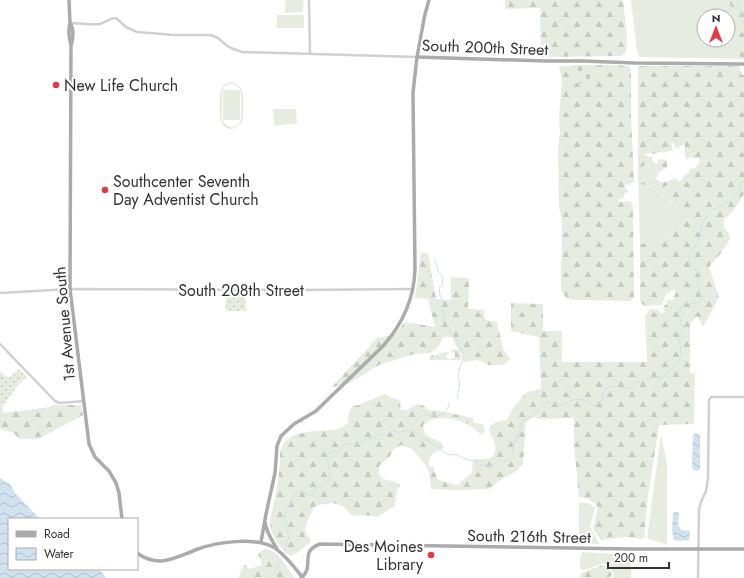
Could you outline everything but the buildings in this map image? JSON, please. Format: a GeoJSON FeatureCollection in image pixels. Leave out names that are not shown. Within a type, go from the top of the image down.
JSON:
{"type":"FeatureCollection","features":[{"type":"Feature","properties":{"kind":"main road","name":"1st Avenue South"},"geometry":{"type":"LineString","coordinates":[[69,0],[70,23],[72,26],[70,289],[89,444],[95,457],[109,472],[116,483],[119,493],[122,518]]}},
{"type":"Feature","properties":{"kind":"main road"},"geometry":{"type":"LineString","coordinates":[[261,542],[275,473],[277,446],[281,436],[294,424],[316,411],[390,337],[402,321],[406,312],[415,279],[412,98],[417,57],[429,0]]}},
{"type":"Feature","properties":{"kind":"main road","name":"South 200th Street"},"geometry":{"type":"LineString","coordinates":[[417,57],[536,61],[744,64]]}},
{"type":"Feature","properties":{"kind":"main road"},"geometry":{"type":"LineString","coordinates":[[266,514],[266,529],[271,539],[279,551],[302,578]]}},
{"type":"Feature","properties":{"kind":"main road"},"geometry":{"type":"LineString","coordinates":[[138,555],[143,558],[159,561],[170,559],[210,545],[248,541],[261,542],[279,551]]}},
{"type":"Feature","properties":{"kind":"main road","name":"South 216th Street"},"geometry":{"type":"LineString","coordinates":[[302,578],[308,568],[308,554],[314,547],[323,544],[632,549],[744,549]]}},
{"type":"Feature","properties":{"kind":"street"},"geometry":{"type":"LineString","coordinates":[[309,0],[310,53]]}},
{"type":"Feature","properties":{"kind":"street","name":"South 200th Street"},"geometry":{"type":"LineString","coordinates":[[70,23],[97,24],[112,18],[116,18],[126,27],[137,32],[174,35],[211,35],[218,38],[226,45],[242,52],[417,57]]}},
{"type":"Feature","properties":{"kind":"street","name":"South 208th Street"},"geometry":{"type":"LineString","coordinates":[[0,293],[70,289],[413,289]]}},
{"type":"Feature","properties":{"kind":"street"},"geometry":{"type":"LineString","coordinates":[[0,344],[55,401],[60,403],[84,401]]}},
{"type":"Feature","properties":{"kind":"street"},"geometry":{"type":"LineString","coordinates":[[698,578],[699,509],[706,491],[708,478],[709,400],[712,397],[744,397]]}},
{"type":"Feature","properties":{"kind":"green space"},"geometry":{"type":"Polygon","coordinates":[[[286,0],[303,0],[304,6],[302,12],[285,13],[286,0]]]}},
{"type":"Feature","properties":{"kind":"green space"},"geometry":{"type":"Polygon","coordinates":[[[505,0],[623,0],[627,37],[626,52],[621,56],[541,57],[540,8],[505,9],[505,0]]]}},
{"type":"Feature","properties":{"kind":"green space"},"geometry":{"type":"Polygon","coordinates":[[[631,0],[744,0],[744,59],[640,57],[637,51],[631,0]]]}},
{"type":"Feature","properties":{"kind":"green space"},"geometry":{"type":"Polygon","coordinates":[[[729,0],[743,0],[744,58],[737,55],[738,28],[736,22],[736,8],[732,8],[729,0]]]}},
{"type":"Feature","properties":{"kind":"green space"},"geometry":{"type":"Polygon","coordinates":[[[277,15],[304,15],[304,28],[277,28],[277,15]]]}},
{"type":"Feature","properties":{"kind":"green space"},"geometry":{"type":"Polygon","coordinates":[[[575,65],[593,65],[593,83],[575,83],[575,65]]]}},
{"type":"Feature","properties":{"kind":"green space"},"geometry":{"type":"Polygon","coordinates":[[[559,66],[629,66],[631,70],[631,117],[634,181],[629,185],[626,184],[625,188],[629,191],[624,194],[622,199],[618,199],[619,202],[631,202],[633,208],[634,297],[630,301],[567,299],[561,290],[562,222],[559,206],[558,149],[562,81],[559,66]]]}},
{"type":"Feature","properties":{"kind":"green space"},"geometry":{"type":"Polygon","coordinates":[[[638,66],[739,66],[742,75],[744,75],[744,194],[733,211],[724,219],[724,227],[730,234],[730,237],[727,244],[709,267],[719,297],[703,327],[697,316],[690,324],[690,373],[695,374],[694,424],[659,425],[648,496],[644,539],[626,537],[601,540],[593,529],[598,507],[589,499],[579,497],[574,445],[574,418],[540,419],[534,417],[526,422],[523,464],[515,472],[500,480],[489,489],[431,489],[429,472],[425,464],[412,449],[401,445],[393,450],[390,456],[379,466],[380,476],[385,480],[396,482],[400,485],[397,492],[395,506],[377,517],[351,515],[344,507],[333,503],[314,507],[305,529],[311,542],[297,553],[290,556],[287,554],[276,540],[270,526],[270,519],[278,482],[280,451],[285,442],[300,433],[342,427],[348,423],[349,412],[353,406],[385,394],[400,401],[401,410],[408,410],[418,404],[424,406],[428,410],[473,418],[474,423],[482,424],[485,429],[482,435],[468,424],[454,419],[441,418],[430,420],[423,425],[425,434],[442,443],[443,448],[438,452],[434,452],[429,461],[430,467],[434,467],[438,480],[458,485],[472,472],[473,459],[491,458],[495,452],[495,447],[489,429],[497,422],[507,420],[513,408],[527,392],[541,389],[539,337],[511,331],[511,303],[543,304],[543,331],[562,331],[562,362],[647,362],[645,315],[652,308],[654,310],[657,309],[662,314],[665,311],[663,309],[668,299],[672,301],[676,292],[675,289],[666,294],[662,305],[645,306],[640,302],[640,245],[644,243],[647,244],[654,240],[661,241],[666,234],[673,234],[672,224],[674,223],[676,227],[681,222],[681,216],[679,213],[684,209],[684,206],[682,204],[680,206],[675,205],[675,212],[672,214],[670,213],[669,207],[673,202],[665,199],[657,199],[656,196],[660,190],[663,192],[667,191],[670,185],[663,187],[661,186],[657,190],[646,186],[645,184],[639,183],[652,178],[662,182],[675,178],[681,181],[684,175],[689,172],[691,168],[693,169],[698,165],[699,158],[690,157],[686,159],[685,145],[678,148],[671,142],[673,150],[663,153],[644,154],[652,157],[656,164],[659,160],[666,160],[667,167],[658,173],[656,171],[651,171],[649,165],[647,164],[641,167],[640,170],[642,171],[639,175],[638,66]]]}},
{"type":"Feature","properties":{"kind":"green space"},"geometry":{"type":"Polygon","coordinates":[[[233,82],[239,86],[243,93],[242,122],[232,129],[223,126],[220,116],[221,90],[226,84],[233,82]],[[229,84],[224,87],[222,92],[222,119],[228,126],[231,127],[236,126],[241,119],[241,92],[234,84],[229,84]]]}},
{"type":"Feature","properties":{"kind":"green space"},"geometry":{"type":"Polygon","coordinates":[[[223,90],[240,90],[240,120],[223,120],[223,90]]]}},
{"type":"Feature","properties":{"kind":"green space"},"geometry":{"type":"Polygon","coordinates":[[[273,109],[296,109],[297,123],[275,126],[273,109]]]}},
{"type":"Feature","properties":{"kind":"green space"},"geometry":{"type":"Polygon","coordinates":[[[647,164],[658,173],[656,180],[653,177],[641,183],[653,188],[670,185],[667,191],[663,192],[659,199],[665,199],[672,202],[676,198],[679,199],[670,205],[669,211],[676,208],[675,205],[682,204],[684,209],[679,213],[682,216],[681,222],[676,227],[672,225],[673,234],[666,234],[661,241],[656,240],[640,245],[638,173],[639,175],[641,167],[647,164]]]}},
{"type":"Feature","properties":{"kind":"green space"},"geometry":{"type":"Polygon","coordinates":[[[421,253],[428,253],[436,299],[451,300],[451,277],[469,278],[468,309],[484,310],[484,317],[486,320],[497,322],[503,349],[510,359],[503,365],[489,365],[476,360],[464,362],[462,354],[453,338],[446,337],[442,338],[440,344],[430,353],[414,354],[379,365],[348,384],[332,387],[377,338],[394,335],[405,322],[435,327],[428,299],[415,298],[421,253]]]}},
{"type":"Feature","properties":{"kind":"green space"},"geometry":{"type":"Polygon","coordinates":[[[226,293],[245,293],[246,311],[226,311],[226,293]]]}},
{"type":"Feature","properties":{"kind":"green space"},"geometry":{"type":"Polygon","coordinates":[[[455,349],[460,353],[461,360],[430,360],[429,358],[432,355],[434,357],[439,353],[448,352],[449,353],[446,356],[448,359],[455,358],[455,353],[451,351],[455,349]]]}},
{"type":"Feature","properties":{"kind":"green space"},"geometry":{"type":"Polygon","coordinates":[[[19,369],[27,377],[18,385],[0,410],[0,372],[9,378],[19,369]]]}},
{"type":"Feature","properties":{"kind":"green space"},"geometry":{"type":"Polygon","coordinates":[[[0,372],[8,399],[2,407],[3,413],[50,407],[54,405],[81,405],[83,415],[37,439],[20,439],[12,432],[0,429],[0,372]]]}},
{"type":"Feature","properties":{"kind":"green space"},"geometry":{"type":"Polygon","coordinates":[[[661,435],[667,464],[667,545],[647,538],[661,435]]]}},
{"type":"Feature","properties":{"kind":"green space"},"geometry":{"type":"Polygon","coordinates":[[[579,503],[588,503],[595,508],[590,527],[600,544],[579,543],[579,503]]]}},
{"type":"Feature","properties":{"kind":"green space"},"geometry":{"type":"Polygon","coordinates":[[[264,549],[274,552],[295,578],[239,578],[240,572],[245,565],[249,569],[262,565],[258,554],[264,549]]]}},
{"type":"Feature","properties":{"kind":"green space"},"geometry":{"type":"Polygon","coordinates":[[[582,552],[631,555],[631,578],[612,578],[614,574],[604,563],[584,570],[580,569],[582,552]]]}},
{"type":"Feature","properties":{"kind":"green space"},"geometry":{"type":"Polygon","coordinates":[[[603,565],[612,574],[610,578],[580,578],[581,573],[603,565]]]}},
{"type":"Feature","properties":{"kind":"water"},"geometry":{"type":"Polygon","coordinates":[[[696,433],[700,435],[700,469],[698,471],[693,470],[692,467],[693,435],[696,433]]]}},
{"type":"Feature","properties":{"kind":"water"},"geometry":{"type":"Polygon","coordinates":[[[0,478],[10,484],[15,493],[39,518],[8,518],[8,570],[100,570],[106,578],[0,578],[0,478]]]}},
{"type":"Feature","properties":{"kind":"water"},"geometry":{"type":"Polygon","coordinates":[[[674,512],[679,514],[678,524],[681,530],[690,531],[689,540],[674,540],[672,531],[674,512]]]}},
{"type":"Feature","properties":{"kind":"waterway"},"geometry":{"type":"LineString","coordinates":[[737,0],[744,24]]}},
{"type":"Feature","properties":{"kind":"waterway"},"geometry":{"type":"LineString","coordinates":[[284,553],[289,536],[285,521],[285,511],[290,505],[293,496],[296,493],[303,492],[311,496],[314,493],[315,488],[321,487],[326,483],[330,476],[328,455],[331,452],[340,450],[345,444],[356,445],[362,441],[381,434],[387,434],[391,431],[397,433],[411,430],[447,454],[457,455],[474,461],[480,465],[488,466],[500,461],[508,461],[512,458],[513,446],[520,431],[521,423],[535,414],[543,404],[551,402],[560,405],[573,400],[581,399],[596,405],[601,401],[604,390],[610,386],[630,388],[644,380],[661,378],[673,368],[680,357],[681,352],[679,335],[683,327],[680,316],[681,307],[683,304],[696,303],[702,299],[702,295],[697,285],[700,276],[689,261],[689,255],[701,235],[702,224],[712,210],[723,206],[734,197],[738,192],[741,182],[744,181]]}},
{"type":"Feature","properties":{"kind":"waterway"},"geometry":{"type":"LineString","coordinates":[[434,259],[443,278],[442,285],[439,288],[443,301],[444,320],[450,332],[457,340],[458,345],[464,355],[459,370],[458,377],[460,382],[457,398]]}},
{"type":"Feature","properties":{"kind":"waterway"},"geometry":{"type":"LineString","coordinates":[[411,426],[420,416],[442,415],[448,408],[449,403]]}},
{"type":"Feature","properties":{"kind":"waterway"},"geometry":{"type":"LineString","coordinates":[[271,578],[283,556]]}},
{"type":"Feature","properties":{"kind":"place","name":"New Life Church"},"geometry":{"type":"Point","coordinates":[56,85]}},
{"type":"Feature","properties":{"kind":"place","name":"Southcenter Seventh Day Adventist Church"},"geometry":{"type":"Point","coordinates":[105,190]}},
{"type":"Feature","properties":{"kind":"place","name":"Des Moines Library"},"geometry":{"type":"Point","coordinates":[431,555]}}]}
